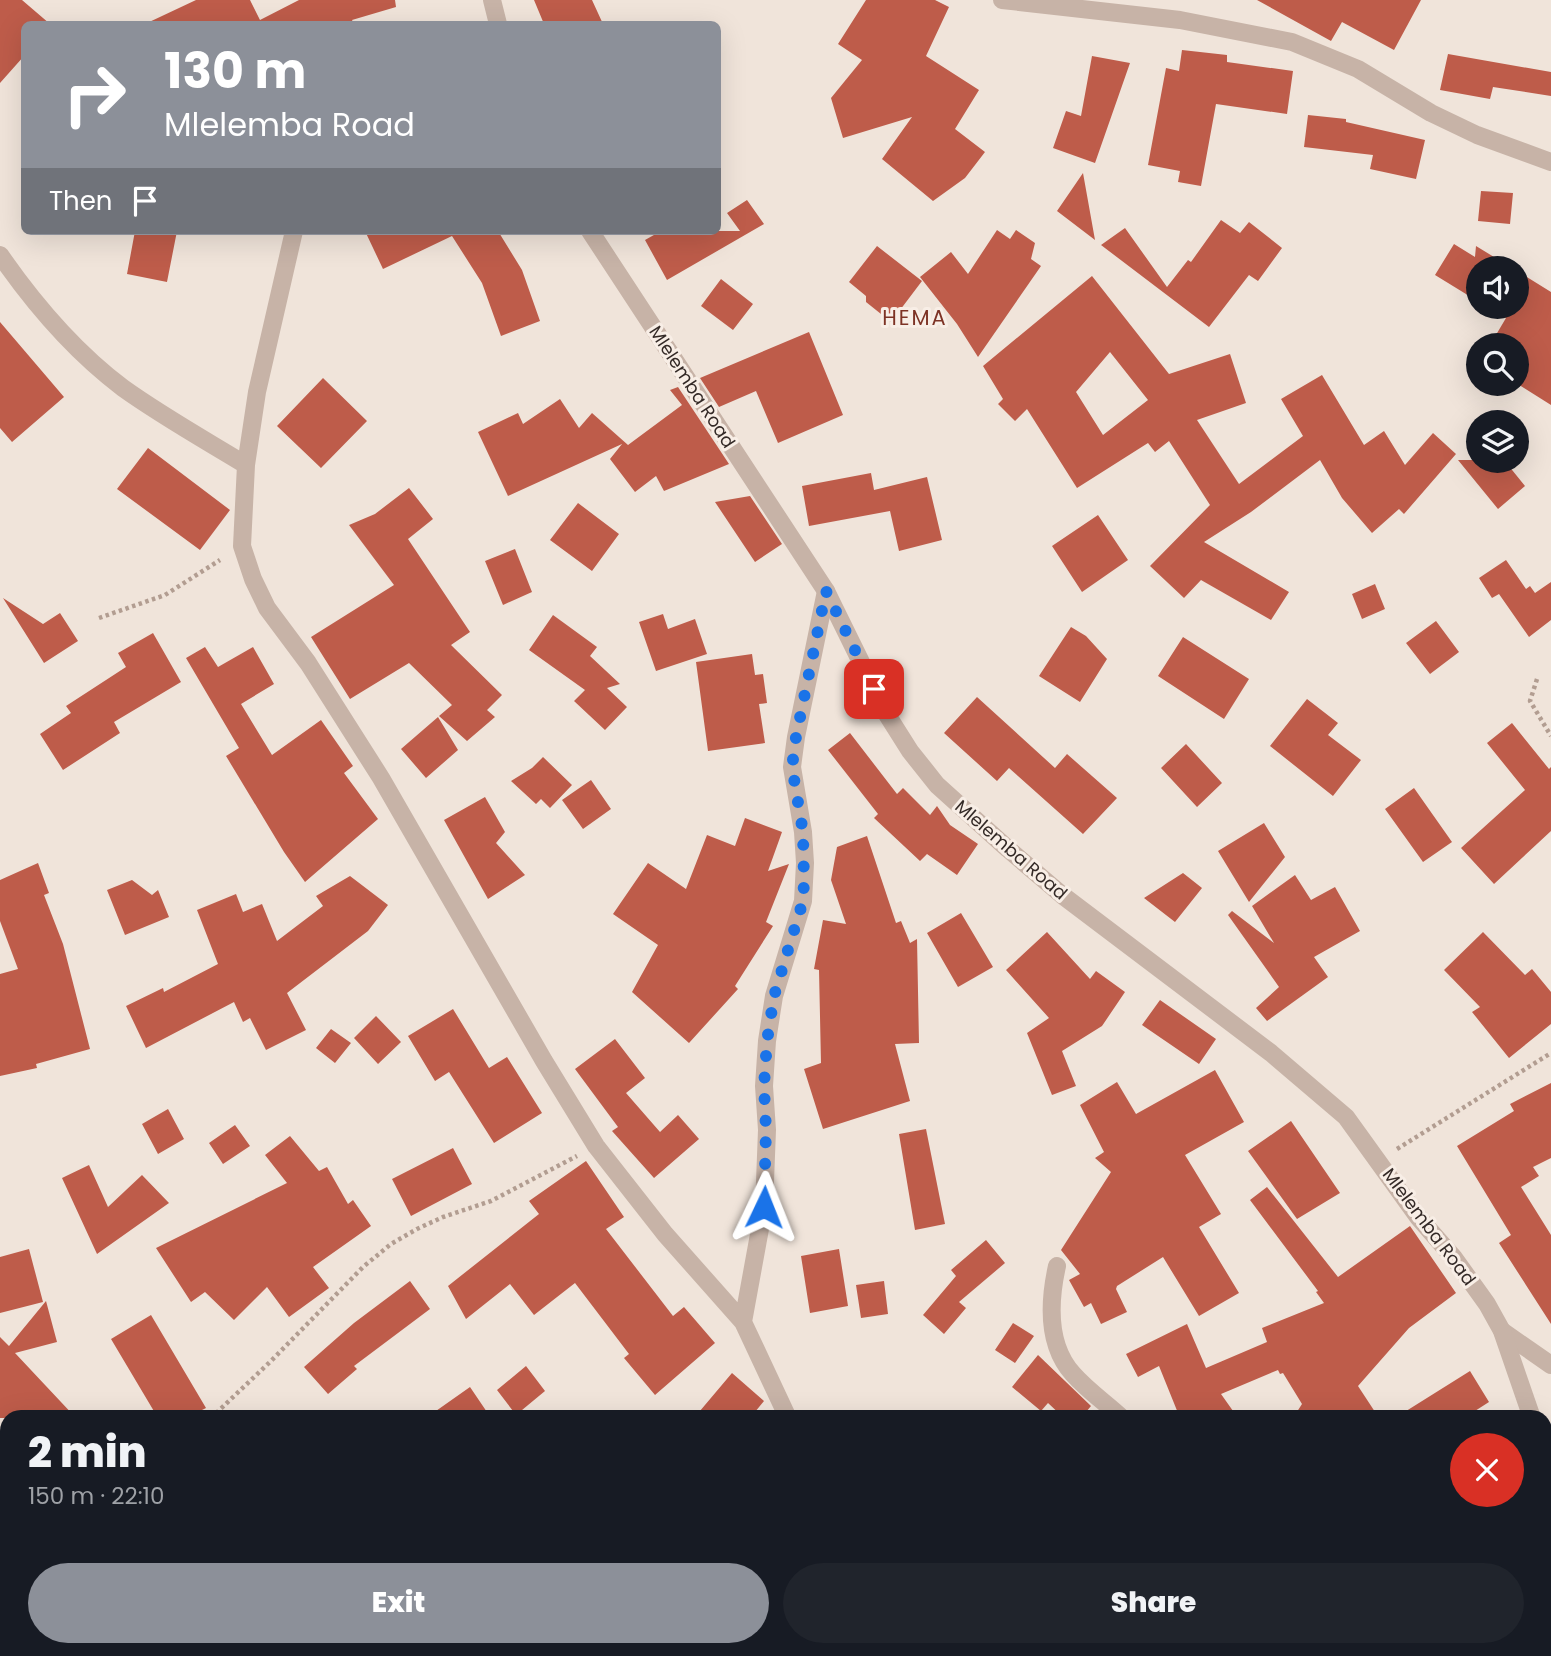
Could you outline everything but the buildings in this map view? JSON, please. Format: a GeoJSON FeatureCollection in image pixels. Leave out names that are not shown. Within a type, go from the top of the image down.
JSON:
{"type":"FeatureCollection","features":[{"type":"Feature","properties":{"kind":"street"},"geometry":{"type":"LineString","coordinates":[[492,0],[497,21]]}},
{"type":"Feature","properties":{"kind":"street"},"geometry":{"type":"LineString","coordinates":[[1002,0],[1180,20],[1292,42],[1358,69],[1442,119],[1551,162]]}},
{"type":"Feature","properties":{"kind":"street"},"geometry":{"type":"LineString","coordinates":[[293,235],[257,392],[246,465],[242,546],[253,579],[267,608],[308,663],[382,778],[544,1061],[596,1146],[665,1234],[743,1322],[784,1410]]}},
{"type":"Feature","properties":{"kind":"street","name":"Mlelemba Road"},"geometry":{"type":"LineString","coordinates":[[593,235],[826,591],[886,713],[909,751],[936,785],[1062,895],[1271,1053],[1332,1105],[1357,1130],[1418,1217],[1454,1258],[1502,1331],[1551,1364]]}},
{"type":"Feature","properties":{"kind":"street"},"geometry":{"type":"LineString","coordinates":[[0,255],[33,301],[92,361],[123,387],[246,465]]}},
{"type":"Feature","properties":{"kind":"street"},"geometry":{"type":"LineString","coordinates":[[743,1322],[764,1207],[764,1086],[767,1041],[774,996],[803,901],[803,832],[792,767],[826,591]]}},
{"type":"Feature","properties":{"kind":"street"},"geometry":{"type":"LineString","coordinates":[[1057,1266],[1052,1298],[1056,1345],[1062,1359],[1086,1387],[1113,1410]]}},
{"type":"Feature","properties":{"kind":"street"},"geometry":{"type":"LineString","coordinates":[[1502,1331],[1529,1410]]}},
{"type":"Feature","properties":{"kind":"path"},"geometry":{"type":"LineString","coordinates":[[99,618],[165,595],[242,546]]}},
{"type":"Feature","properties":{"kind":"path"},"geometry":{"type":"LineString","coordinates":[[1537,679],[1530,701],[1551,736]]}},
{"type":"Feature","properties":{"kind":"path"},"geometry":{"type":"LineString","coordinates":[[1379,1160],[1551,1053]]}},
{"type":"Feature","properties":{"kind":"path"},"geometry":{"type":"LineString","coordinates":[[220,1410],[363,1267],[391,1244],[417,1228],[491,1201],[596,1146]]}},
{"type":"Feature","properties":{"kind":"district","name":"HEMA"},"geometry":{"type":"Point","coordinates":[915,318]}},
{"type":"Feature","properties":{"kind":"route"},"geometry":{"type":"LineString","coordinates":[[764,1207],[764,1086],[767,1041],[774,996],[803,901],[803,832],[792,767],[826,591],[874,689]]}}]}
